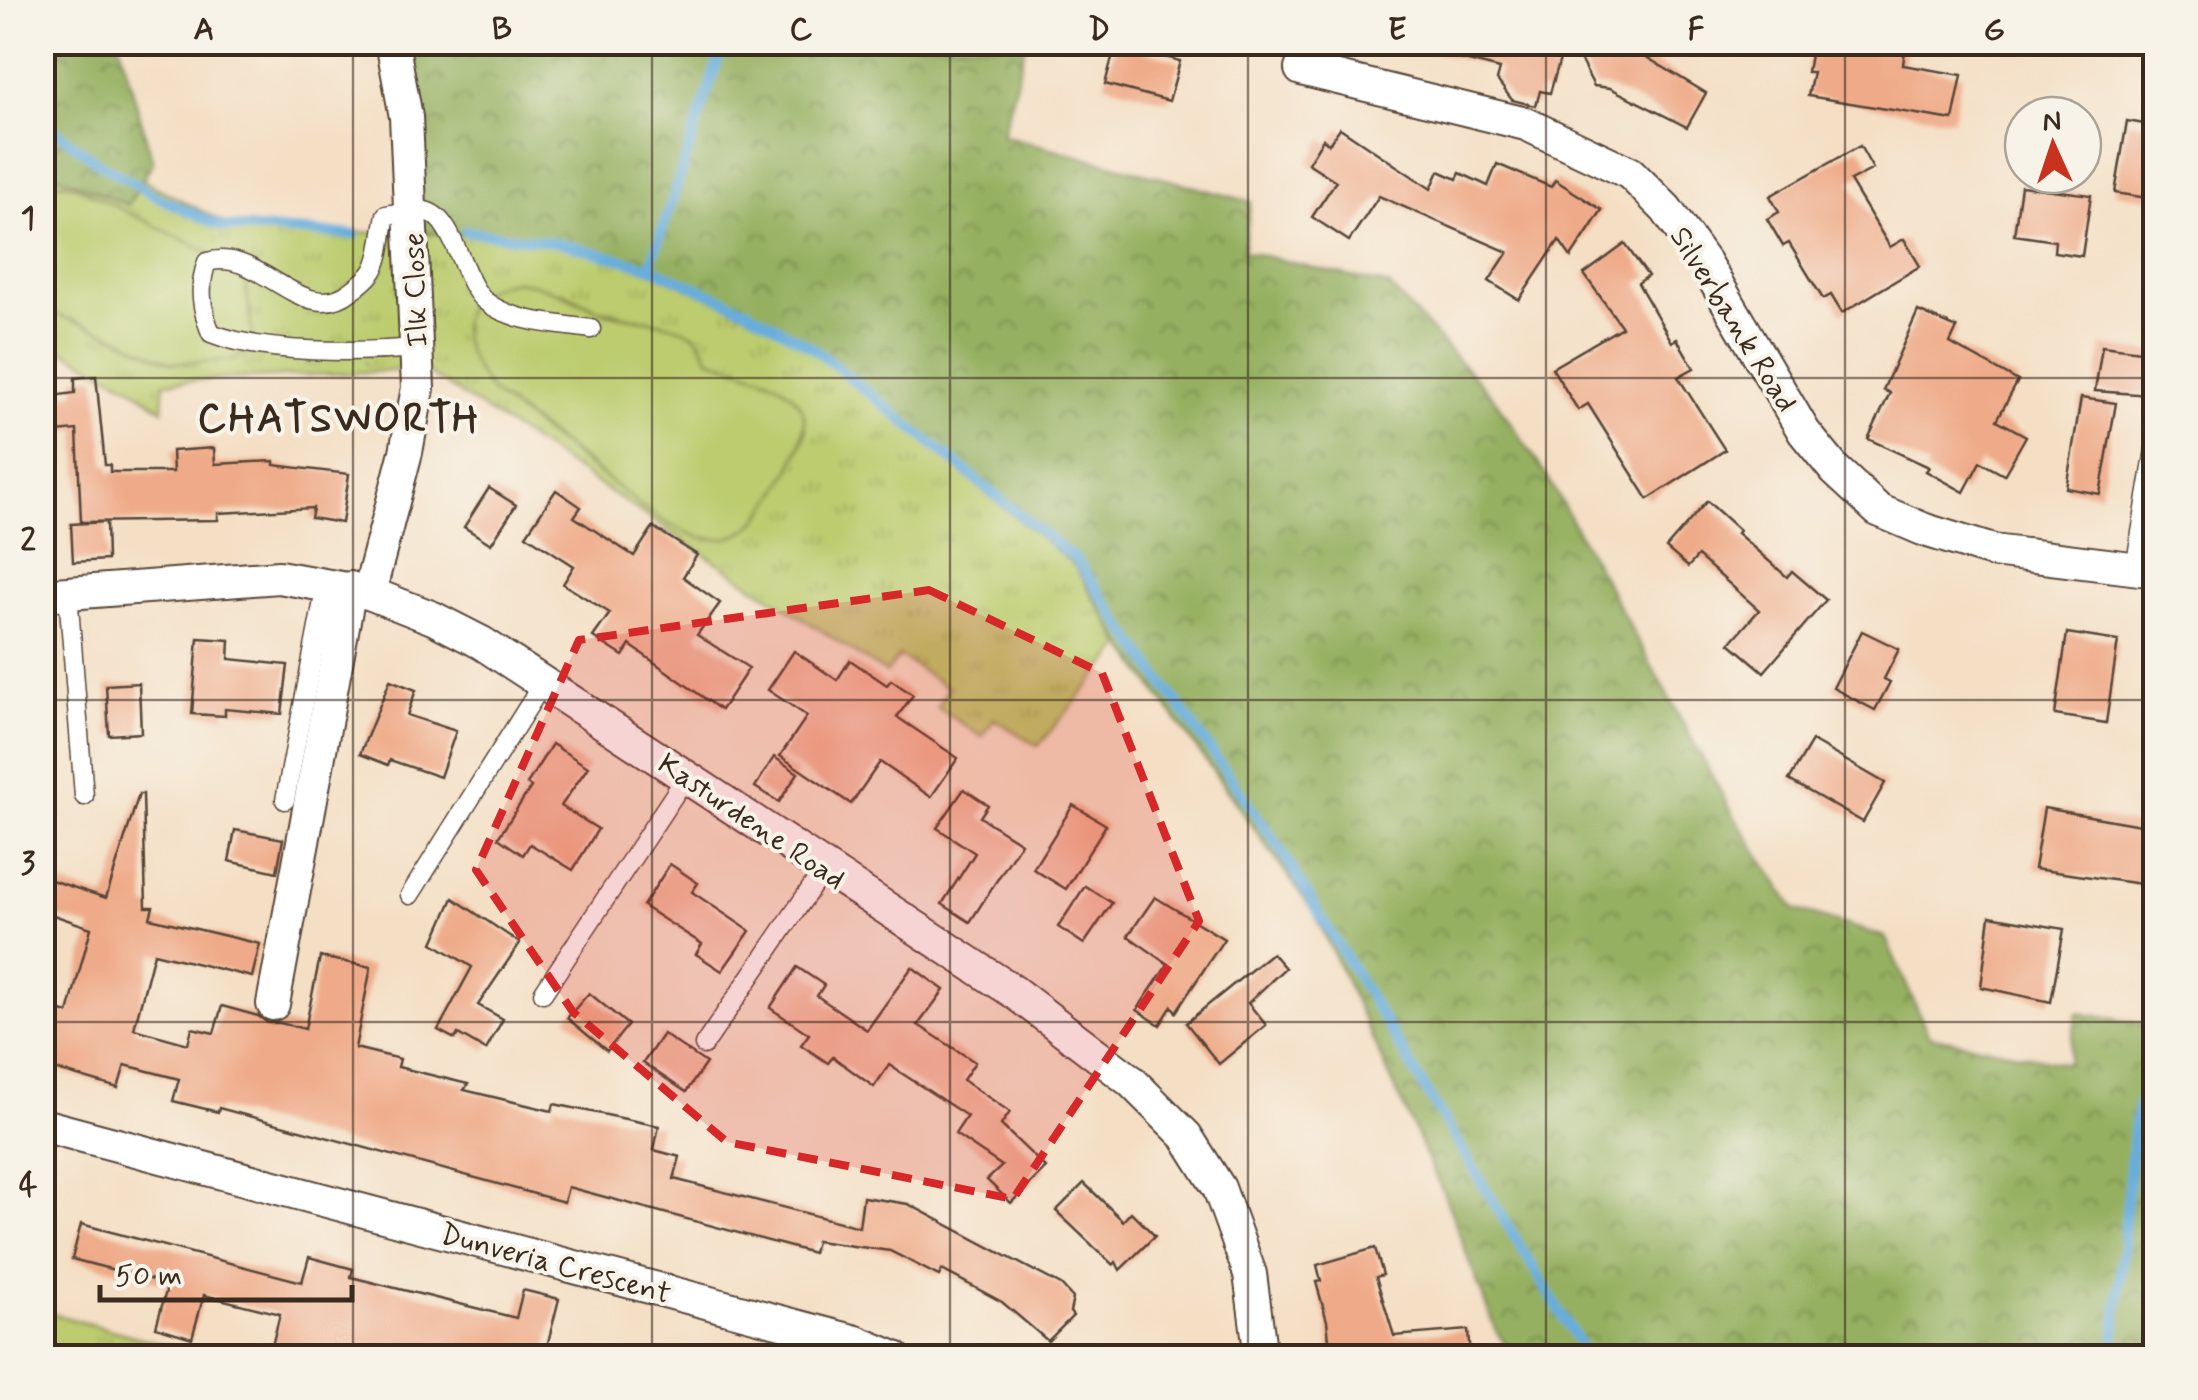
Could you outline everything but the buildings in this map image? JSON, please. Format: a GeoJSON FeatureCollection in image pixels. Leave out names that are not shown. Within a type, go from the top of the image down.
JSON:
{"type":"FeatureCollection","features":[{"type":"Feature","properties":{"kind":"street","name":"Ilk Close"},"geometry":{"type":"LineString","coordinates":[[273,1004],[348,589],[406,452],[418,388],[406,117],[392,42]]}},
{"type":"Feature","properties":{"kind":"street","name":"Silverbank Road"},"geometry":{"type":"LineString","coordinates":[[1301,69],[1526,124],[1630,172],[1666,209],[1704,262],[1804,432],[1835,470],[1878,510],[1994,552],[2146,569]]}},
{"type":"Feature","properties":{"kind":"street","name":"Kasturdene Road"},"geometry":{"type":"LineString","coordinates":[[55,594],[278,577],[348,589],[433,618],[482,644],[1014,992],[1131,1080],[1186,1136],[1219,1188],[1250,1274],[1262,1358]]}},
{"type":"Feature","properties":{"kind":"street","name":"Dunveria Crescent"},"geometry":{"type":"LineString","coordinates":[[42,1126],[856,1342],[895,1358]]}},
{"type":"Feature","properties":{"kind":"lane"},"geometry":{"type":"LineString","coordinates":[[417,348],[379,350],[237,343],[211,333],[202,311],[201,278],[207,262],[218,259],[268,275],[302,298],[319,302],[338,300],[374,269],[386,216],[431,212],[443,224],[476,292],[488,303],[522,317],[591,329]]}},
{"type":"Feature","properties":{"kind":"lane"},"geometry":{"type":"LineString","coordinates":[[2146,569],[2156,444]]}},
{"type":"Feature","properties":{"kind":"lane"},"geometry":{"type":"LineString","coordinates":[[286,800],[348,589]]}},
{"type":"Feature","properties":{"kind":"lane"},"geometry":{"type":"LineString","coordinates":[[55,594],[84,796]]}},
{"type":"Feature","properties":{"kind":"lane"},"geometry":{"type":"LineString","coordinates":[[410,896],[543,683]]}},
{"type":"Feature","properties":{"kind":"lane"},"geometry":{"type":"LineString","coordinates":[[543,993],[686,777]]}},
{"type":"Feature","properties":{"kind":"lane"},"geometry":{"type":"LineString","coordinates":[[704,1046],[824,869]]}},
{"type":"Feature","properties":{"kind":"highlighted area"},"geometry":{"type":"Polygon","coordinates":[[[929,590],[1102,673],[1199,921],[1013,1199],[727,1142],[573,1012],[476,870],[579,640],[929,590]]]}},
{"type":"Feature","properties":{"kind":"green space"},"geometry":{"type":"Polygon","coordinates":[[[43,42],[119,43],[153,162],[128,205],[43,169],[43,42]]]}},
{"type":"Feature","properties":{"kind":"green space"},"geometry":{"type":"Polygon","coordinates":[[[396,43],[1026,43],[1002,135],[1251,202],[1243,251],[1389,286],[1493,397],[1548,478],[1734,816],[1794,909],[1885,937],[1929,1036],[2068,1064],[2077,1013],[2155,1026],[2155,1357],[1514,1357],[1495,1329],[1447,1201],[1314,912],[1123,645],[1075,566],[813,350],[743,312],[650,271],[560,245],[414,232],[396,43]]]}},
{"type":"Feature","properties":{"kind":"green space"},"geometry":{"type":"Polygon","coordinates":[[[43,169],[127,205],[142,180],[225,223],[465,234],[560,245],[650,271],[743,312],[812,350],[1075,566],[1123,645],[1038,746],[994,719],[982,737],[937,707],[948,688],[899,656],[886,673],[419,367],[164,382],[163,410],[130,386],[43,340],[43,305],[55,314],[172,363],[243,270],[73,185],[48,181],[43,184],[43,169]],[[563,292],[473,297],[463,321],[466,347],[494,394],[646,509],[753,525],[798,452],[806,431],[802,408],[778,384],[709,358],[662,324],[598,309],[563,292]]]}},
{"type":"Feature","properties":{"kind":"green space"},"geometry":{"type":"Polygon","coordinates":[[[48,181],[73,185],[244,270],[254,349],[233,360],[172,363],[55,314],[43,305],[42,184],[48,181]]]}},
{"type":"Feature","properties":{"kind":"green space"},"geometry":{"type":"Polygon","coordinates":[[[517,281],[549,289],[610,314],[680,328],[697,337],[709,358],[772,381],[793,396],[804,419],[798,452],[770,504],[750,527],[735,536],[718,539],[676,528],[494,394],[470,359],[462,324],[466,309],[476,297],[493,287],[517,281]]]}},
{"type":"Feature","properties":{"kind":"green space"},"geometry":{"type":"Polygon","coordinates":[[[42,1311],[188,1351],[211,1357],[43,1357],[42,1311]]]}},
{"type":"Feature","properties":{"kind":"waterway"},"geometry":{"type":"LineString","coordinates":[[650,267],[724,42]]}},
{"type":"Feature","properties":{"kind":"waterway"},"geometry":{"type":"LineString","coordinates":[[42,120],[96,161],[157,197],[223,227],[355,235]]}},
{"type":"Feature","properties":{"kind":"waterway"},"geometry":{"type":"LineString","coordinates":[[465,231],[560,243],[650,267],[748,310],[813,348],[1077,561],[1277,844],[1588,1358]]}},
{"type":"Feature","properties":{"kind":"waterway"},"geometry":{"type":"LineString","coordinates":[[2113,1358],[2134,1124],[2156,1041]]}},
{"type":"Feature","properties":{"kind":"district","name":"CHATSWORTH"},"geometry":{"type":"Point","coordinates":[339,417]}}]}
